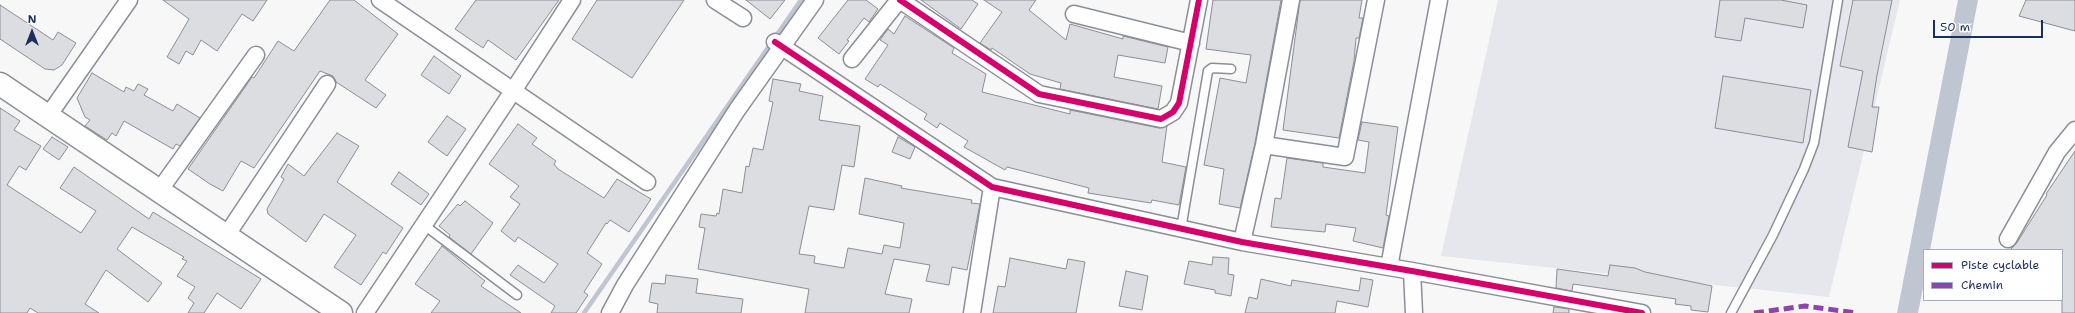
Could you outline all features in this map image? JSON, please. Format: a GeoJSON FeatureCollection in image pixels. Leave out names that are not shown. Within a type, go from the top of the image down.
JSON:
{"type":"FeatureCollection","features":[{"type":"Feature","properties":{"kind":"street"},"geometry":{"type":"LineString","coordinates":[[48,116],[129,0]]}},
{"type":"Feature","properties":{"kind":"street"},"geometry":{"type":"LineString","coordinates":[[380,0],[647,182]]}},
{"type":"Feature","properties":{"kind":"street"},"geometry":{"type":"LineString","coordinates":[[365,313],[572,0]]}},
{"type":"Feature","properties":{"kind":"street"},"geometry":{"type":"LineString","coordinates":[[715,0],[743,18]]}},
{"type":"Feature","properties":{"kind":"street"},"geometry":{"type":"LineString","coordinates":[[610,313],[625,285],[778,44],[815,0]]}},
{"type":"Feature","properties":{"kind":"street"},"geometry":{"type":"LineString","coordinates":[[852,59],[899,0],[1039,94],[1161,119],[1173,112],[1179,103],[1200,0]]}},
{"type":"Feature","properties":{"kind":"street"},"geometry":{"type":"LineString","coordinates":[[1242,242],[1264,145],[1291,0]]}},
{"type":"Feature","properties":{"kind":"street"},"geometry":{"type":"LineString","coordinates":[[1264,145],[1345,158],[1376,0]]}},
{"type":"Feature","properties":{"kind":"street"},"geometry":{"type":"LineString","coordinates":[[1389,267],[1438,0]]}},
{"type":"Feature","properties":{"kind":"street"},"geometry":{"type":"LineString","coordinates":[[1074,14],[1191,43]]}},
{"type":"Feature","properties":{"kind":"street"},"geometry":{"type":"LineString","coordinates":[[778,44],[992,187],[1242,242],[1642,313]]}},
{"type":"Feature","properties":{"kind":"street"},"geometry":{"type":"LineString","coordinates":[[159,191],[256,55]]}},
{"type":"Feature","properties":{"kind":"street"},"geometry":{"type":"LineString","coordinates":[[0,84],[341,313]]}},
{"type":"Feature","properties":{"kind":"street"},"geometry":{"type":"LineString","coordinates":[[226,236],[327,84]]}},
{"type":"Feature","properties":{"kind":"street"},"geometry":{"type":"LineString","coordinates":[[2008,239],[2057,152],[2075,130]]}},
{"type":"Feature","properties":{"kind":"street"},"geometry":{"type":"LineString","coordinates":[[972,313],[992,187]]}},
{"type":"Feature","properties":{"kind":"street"},"geometry":{"type":"LineString","coordinates":[[1412,271],[1414,313]]}},
{"type":"Feature","properties":{"kind":"lane"},"geometry":{"type":"LineString","coordinates":[[1731,313],[1773,235],[1804,169],[1814,143],[1838,0]]}},
{"type":"Feature","properties":{"kind":"lane"},"geometry":{"type":"LineString","coordinates":[[1181,229],[1208,71],[1212,68],[1231,69]]}},
{"type":"Feature","properties":{"kind":"lane"},"geometry":{"type":"LineString","coordinates":[[424,225],[518,295]]}},
{"type":"Feature","properties":{"kind":"shaded area"},"geometry":{"type":"Polygon","coordinates":[[[1498,0],[1900,0],[1829,297],[1441,256],[1498,0]]]}},
{"type":"Feature","properties":{"kind":"shaded area"},"geometry":{"type":"Polygon","coordinates":[[[1958,0],[1978,0],[1930,249],[1923,249],[1923,288],[1918,313],[1897,313],[1958,0]]]}},
{"type":"Feature","properties":{"kind":"building"},"geometry":{"type":"Polygon","coordinates":[[[163,0],[267,0],[253,21],[242,14],[217,51],[201,40],[193,55],[186,51],[179,64],[167,57],[189,19],[163,0]]]}},
{"type":"Feature","properties":{"kind":"building"},"geometry":{"type":"Polygon","coordinates":[[[330,0],[354,0],[398,34],[365,80],[386,95],[376,108],[336,82],[333,76],[320,71],[254,168],[241,161],[223,191],[188,169],[252,77],[254,78],[278,41],[294,51],[330,0]]]}},
{"type":"Feature","properties":{"kind":"building"},"geometry":{"type":"Polygon","coordinates":[[[476,0],[559,0],[516,60],[488,40],[483,48],[455,29],[476,0]]]}},
{"type":"Feature","properties":{"kind":"building"},"geometry":{"type":"Polygon","coordinates":[[[597,0],[684,0],[632,78],[572,39],[597,0]]]}},
{"type":"Feature","properties":{"kind":"building"},"geometry":{"type":"Polygon","coordinates":[[[746,0],[785,0],[770,19],[746,0]]]}},
{"type":"Feature","properties":{"kind":"building"},"geometry":{"type":"Polygon","coordinates":[[[848,0],[866,0],[878,9],[869,22],[864,18],[847,40],[849,41],[839,54],[818,38],[848,0]]]}},
{"type":"Feature","properties":{"kind":"building"},"geometry":{"type":"Polygon","coordinates":[[[921,0],[972,0],[978,4],[961,29],[921,0]]]}},
{"type":"Feature","properties":{"kind":"building"},"geometry":{"type":"Polygon","coordinates":[[[984,0],[1036,0],[1029,10],[1066,40],[1070,24],[1123,39],[1123,36],[1168,47],[1165,63],[1118,55],[1114,77],[1162,86],[1158,109],[1060,89],[1061,83],[1030,74],[992,48],[991,50],[980,43],[1002,12],[984,0]]]}},
{"type":"Feature","properties":{"kind":"building"},"geometry":{"type":"Polygon","coordinates":[[[1213,0],[1281,0],[1255,143],[1240,208],[1219,204],[1224,169],[1204,165],[1220,78],[1246,83],[1251,55],[1206,49],[1213,0]]]}},
{"type":"Feature","properties":{"kind":"building"},"geometry":{"type":"Polygon","coordinates":[[[1300,0],[1362,0],[1359,18],[1363,18],[1359,38],[1356,38],[1354,61],[1339,138],[1283,130],[1300,0]]]}},
{"type":"Feature","properties":{"kind":"building"},"geometry":{"type":"Polygon","coordinates":[[[1720,0],[1781,0],[1807,5],[1803,28],[1745,18],[1741,41],[1715,37],[1720,0]]]}},
{"type":"Feature","properties":{"kind":"building"},"geometry":{"type":"Polygon","coordinates":[[[1853,0],[1892,0],[1872,107],[1879,107],[1872,152],[1848,147],[1863,71],[1840,66],[1853,0]]]}},
{"type":"Feature","properties":{"kind":"building"},"geometry":{"type":"Polygon","coordinates":[[[2026,0],[2075,0],[2075,31],[2019,16],[2026,0]]]}},
{"type":"Feature","properties":{"kind":"building"},"geometry":{"type":"Polygon","coordinates":[[[0,5],[53,40],[58,32],[76,43],[62,65],[54,70],[45,69],[0,39],[0,5]]]}},
{"type":"Feature","properties":{"kind":"building"},"geometry":{"type":"Polygon","coordinates":[[[905,16],[954,48],[952,53],[986,74],[982,92],[1070,114],[1070,110],[1159,128],[1167,126],[1162,162],[1186,167],[1179,205],[1152,200],[1151,203],[1088,193],[1089,188],[1007,167],[1005,170],[964,147],[968,141],[940,123],[937,128],[924,119],[927,114],[880,84],[878,87],[865,79],[888,45],[880,40],[888,29],[894,34],[905,16]]]}},
{"type":"Feature","properties":{"kind":"building"},"geometry":{"type":"Polygon","coordinates":[[[434,56],[461,76],[449,94],[421,75],[434,56]]]}},
{"type":"Feature","properties":{"kind":"building"},"geometry":{"type":"Polygon","coordinates":[[[92,73],[124,92],[126,87],[134,91],[138,84],[148,89],[144,95],[173,111],[177,104],[200,118],[180,146],[176,144],[173,149],[124,121],[116,136],[112,133],[107,140],[85,126],[90,120],[85,117],[77,98],[92,73]]]}},
{"type":"Feature","properties":{"kind":"building"},"geometry":{"type":"Polygon","coordinates":[[[1723,76],[1811,90],[1803,143],[1715,128],[1723,76]]]}},
{"type":"Feature","properties":{"kind":"building"},"geometry":{"type":"Polygon","coordinates":[[[773,79],[801,84],[799,91],[823,96],[819,120],[860,126],[854,167],[842,165],[834,210],[809,206],[799,254],[815,256],[814,263],[844,268],[848,248],[882,254],[884,245],[900,248],[904,223],[859,214],[865,178],[902,186],[901,188],[972,200],[971,203],[980,204],[967,270],[952,267],[949,285],[926,281],[930,265],[894,259],[885,294],[912,299],[909,313],[805,313],[809,289],[698,269],[705,228],[699,227],[701,214],[716,216],[717,213],[719,214],[723,189],[742,193],[746,166],[749,167],[753,148],[763,150],[773,102],[769,101],[773,79]]]}},
{"type":"Feature","properties":{"kind":"building"},"geometry":{"type":"Polygon","coordinates":[[[0,108],[20,121],[14,130],[41,146],[26,170],[19,166],[7,185],[81,233],[96,211],[60,188],[74,167],[149,219],[153,212],[261,279],[241,309],[217,293],[204,313],[188,313],[194,303],[188,298],[195,287],[177,276],[187,261],[182,259],[184,257],[132,227],[117,249],[162,283],[148,302],[106,270],[85,304],[99,313],[38,313],[30,308],[27,313],[0,313],[0,108]]]}},
{"type":"Feature","properties":{"kind":"building"},"geometry":{"type":"Polygon","coordinates":[[[447,116],[466,129],[447,156],[428,142],[447,116]]]}},
{"type":"Feature","properties":{"kind":"building"},"geometry":{"type":"Polygon","coordinates":[[[1362,122],[1398,127],[1386,215],[1389,216],[1383,248],[1353,241],[1356,228],[1326,224],[1325,232],[1271,227],[1275,198],[1281,199],[1287,158],[1323,163],[1323,167],[1365,173],[1369,142],[1358,140],[1362,122]]]}},
{"type":"Feature","properties":{"kind":"building"},"geometry":{"type":"Polygon","coordinates":[[[518,124],[537,138],[532,144],[556,161],[554,164],[558,169],[604,198],[617,179],[651,199],[629,232],[610,220],[607,224],[606,223],[587,253],[602,264],[584,292],[588,295],[576,313],[551,313],[555,306],[510,275],[518,265],[544,283],[558,264],[518,237],[515,242],[501,231],[520,204],[510,197],[519,186],[489,164],[518,124]]]}},
{"type":"Feature","properties":{"kind":"building"},"geometry":{"type":"Polygon","coordinates":[[[337,133],[359,146],[337,182],[403,228],[386,254],[383,252],[361,285],[334,267],[356,235],[324,214],[306,242],[268,214],[267,209],[284,179],[281,177],[288,164],[304,176],[337,133]]]}},
{"type":"Feature","properties":{"kind":"building"},"geometry":{"type":"Polygon","coordinates":[[[52,137],[68,147],[59,160],[43,149],[52,137]]]}},
{"type":"Feature","properties":{"kind":"building"},"geometry":{"type":"Polygon","coordinates":[[[898,137],[915,147],[910,159],[892,152],[898,137]]]}},
{"type":"Feature","properties":{"kind":"building"},"geometry":{"type":"Polygon","coordinates":[[[2075,151],[2075,313],[2062,313],[2063,249],[2011,249],[2016,244],[2047,195],[2046,194],[2075,151]]]}},
{"type":"Feature","properties":{"kind":"building"},"geometry":{"type":"Polygon","coordinates":[[[399,172],[429,194],[421,205],[391,184],[399,172]]]}},
{"type":"Feature","properties":{"kind":"building"},"geometry":{"type":"Polygon","coordinates":[[[465,201],[493,223],[471,254],[449,237],[450,235],[439,226],[458,204],[460,206],[465,201]]]}},
{"type":"Feature","properties":{"kind":"building"},"geometry":{"type":"Polygon","coordinates":[[[442,246],[485,281],[481,286],[521,313],[431,313],[440,301],[415,284],[442,246]]]}},
{"type":"Feature","properties":{"kind":"building"},"geometry":{"type":"Polygon","coordinates":[[[1213,257],[1229,258],[1228,274],[1234,275],[1231,296],[1215,293],[1215,290],[1184,284],[1189,261],[1212,265],[1213,257]]]}},
{"type":"Feature","properties":{"kind":"building"},"geometry":{"type":"Polygon","coordinates":[[[1010,258],[1066,269],[1068,259],[1085,262],[1076,313],[993,313],[998,286],[1005,287],[1010,258]]]}},
{"type":"Feature","properties":{"kind":"building"},"geometry":{"type":"Polygon","coordinates":[[[1610,265],[1635,268],[1645,272],[1712,286],[1708,312],[1691,310],[1691,306],[1675,304],[1676,299],[1573,284],[1572,291],[1556,288],[1557,269],[1608,276],[1610,265]]]}},
{"type":"Feature","properties":{"kind":"building"},"geometry":{"type":"Polygon","coordinates":[[[1126,271],[1148,276],[1142,310],[1119,306],[1126,271]]]}},
{"type":"Feature","properties":{"kind":"building"},"geometry":{"type":"Polygon","coordinates":[[[666,275],[698,279],[696,293],[743,299],[741,313],[657,313],[658,304],[649,302],[652,283],[665,284],[666,275]]]}},
{"type":"Feature","properties":{"kind":"building"},"geometry":{"type":"Polygon","coordinates":[[[1361,278],[1373,280],[1368,307],[1337,301],[1335,313],[1245,313],[1249,297],[1257,299],[1261,279],[1291,286],[1292,280],[1359,291],[1361,278]]]}},
{"type":"Feature","properties":{"kind":"building"},"geometry":{"type":"Polygon","coordinates":[[[1554,307],[1569,309],[1569,313],[1553,313],[1554,307]]]}},
{"type":"Feature","properties":{"kind":"waterway"},"geometry":{"type":"LineString","coordinates":[[584,313],[801,0]]}},
{"type":"Feature","properties":{"kind":"marked path"},"geometry":{"type":"LineString","coordinates":[[1754,313],[1805,306],[1857,313]]}},
{"type":"Feature","properties":{"kind":"cycle path"},"geometry":{"type":"LineString","coordinates":[[900,0],[1039,94],[1161,119],[1173,112],[1179,103],[1199,0]]}},
{"type":"Feature","properties":{"kind":"cycle path"},"geometry":{"type":"LineString","coordinates":[[775,42],[992,187],[1242,242],[1642,313]]}}]}
